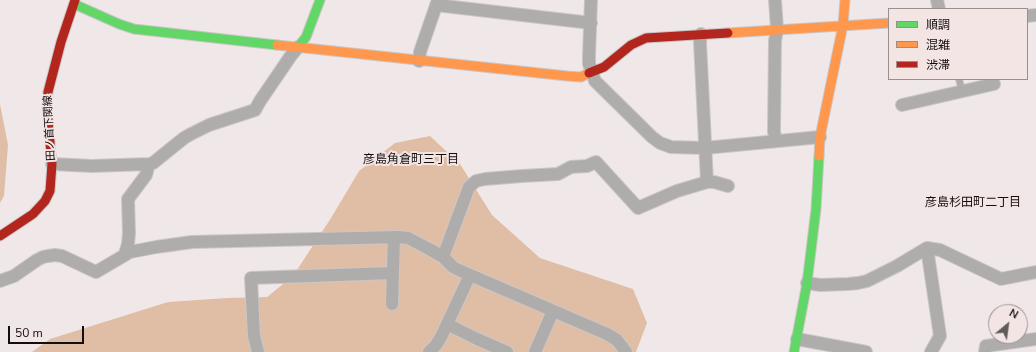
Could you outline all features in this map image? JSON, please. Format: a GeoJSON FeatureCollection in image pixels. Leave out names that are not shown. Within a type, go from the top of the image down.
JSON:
{"type":"FeatureCollection","features":[{"type":"Feature","properties":{"kind":"street"},"geometry":{"type":"LineString","coordinates":[[52,164],[92,166],[153,163],[184,138],[198,130],[255,110],[290,57],[306,37],[320,0]]}},
{"type":"Feature","properties":{"kind":"street"},"geometry":{"type":"LineString","coordinates":[[591,0],[589,56],[591,73],[595,81],[660,143],[678,148],[706,148],[820,137]]}},
{"type":"Feature","properties":{"kind":"street"},"geometry":{"type":"LineString","coordinates":[[775,0],[777,29],[774,132],[776,141]]}},
{"type":"Feature","properties":{"kind":"street"},"geometry":{"type":"LineString","coordinates":[[794,352],[807,283],[816,209],[820,137],[843,25],[845,0]]}},
{"type":"Feature","properties":{"kind":"street"},"geometry":{"type":"LineString","coordinates":[[75,2],[119,24],[134,29],[567,76],[581,76],[604,67],[631,44],[646,38],[888,23]]}},
{"type":"Feature","properties":{"kind":"street","name":"田ノ首下関線"},"geometry":{"type":"LineString","coordinates":[[0,236],[32,214],[45,201],[50,191],[52,164],[47,110],[48,92],[61,42],[75,2]]}},
{"type":"Feature","properties":{"kind":"street"},"geometry":{"type":"LineString","coordinates":[[420,61],[420,52],[437,2],[591,23]]}},
{"type":"Feature","properties":{"kind":"street"},"geometry":{"type":"LineString","coordinates":[[701,34],[700,42],[707,182]]}},
{"type":"Feature","properties":{"kind":"street"},"geometry":{"type":"LineString","coordinates":[[902,105],[994,84],[992,80]]}},
{"type":"Feature","properties":{"kind":"street"},"geometry":{"type":"LineString","coordinates":[[443,257],[469,187],[476,181],[507,177],[558,174],[571,167],[587,166],[596,162],[638,208],[677,191],[707,182],[714,182],[728,186]]}},
{"type":"Feature","properties":{"kind":"street"},"geometry":{"type":"LineString","coordinates":[[125,254],[129,233],[128,199],[146,175],[149,164]]}},
{"type":"Feature","properties":{"kind":"street"},"geometry":{"type":"LineString","coordinates":[[392,304],[394,237]]}},
{"type":"Feature","properties":{"kind":"street"},"geometry":{"type":"LineString","coordinates":[[0,281],[14,276],[43,257],[55,255],[62,256],[96,272],[130,252],[192,242],[394,237],[408,238],[443,257],[453,267],[612,337],[617,340],[626,352]]}},
{"type":"Feature","properties":{"kind":"street"},"geometry":{"type":"LineString","coordinates":[[807,283],[820,285],[858,284],[897,266],[927,248],[940,250],[1001,279],[1036,272]]}},
{"type":"Feature","properties":{"kind":"street"},"geometry":{"type":"LineString","coordinates":[[927,248],[940,336],[931,352]]}},
{"type":"Feature","properties":{"kind":"street"},"geometry":{"type":"LineString","coordinates":[[258,352],[254,336],[251,278],[393,273]]}},
{"type":"Feature","properties":{"kind":"street"},"geometry":{"type":"LineString","coordinates":[[429,352],[438,341],[447,324],[470,274]]}},
{"type":"Feature","properties":{"kind":"street"},"geometry":{"type":"LineString","coordinates":[[535,352],[553,310]]}},
{"type":"Feature","properties":{"kind":"street"},"geometry":{"type":"LineString","coordinates":[[447,324],[507,352]]}},
{"type":"Feature","properties":{"kind":"street"},"geometry":{"type":"LineString","coordinates":[[797,338],[866,352]]}},
{"type":"Feature","properties":{"kind":"street"},"geometry":{"type":"LineString","coordinates":[[985,352],[986,346],[1036,339]]}},
{"type":"Feature","properties":{"kind":"lane"},"geometry":{"type":"LineString","coordinates":[[959,80],[962,91]]}},
{"type":"Feature","properties":{"kind":"shaded area"},"geometry":{"type":"Polygon","coordinates":[[[0,104],[8,145],[4,196],[0,203],[0,104]]]}},
{"type":"Feature","properties":{"kind":"shaded area"},"geometry":{"type":"Polygon","coordinates":[[[430,136],[460,164],[492,215],[540,258],[633,289],[647,323],[636,352],[32,352],[50,339],[168,302],[267,297],[293,276],[331,218],[359,171],[395,143],[430,136]]]}},
{"type":"Feature","properties":{"kind":"traffic: fast"},"geometry":{"type":"LineString","coordinates":[[298,47],[306,37],[320,0]]}},
{"type":"Feature","properties":{"kind":"traffic: fast"},"geometry":{"type":"LineString","coordinates":[[74,4],[134,29],[277,45]]}},
{"type":"Feature","properties":{"kind":"traffic: fast"},"geometry":{"type":"LineString","coordinates":[[794,352],[807,283],[816,209],[819,156]]}},
{"type":"Feature","properties":{"kind":"traffic: slow"},"geometry":{"type":"LineString","coordinates":[[819,156],[820,137],[843,25],[845,0]]}},
{"type":"Feature","properties":{"kind":"traffic: slow"},"geometry":{"type":"LineString","coordinates":[[728,33],[888,23]]}},
{"type":"Feature","properties":{"kind":"traffic: slow"},"geometry":{"type":"LineString","coordinates":[[277,45],[567,76],[581,77],[589,73]]}},
{"type":"Feature","properties":{"kind":"traffic: jam"},"geometry":{"type":"LineString","coordinates":[[0,236],[33,214],[45,201],[50,191],[52,164],[47,110],[48,92],[61,42],[75,0]]}},
{"type":"Feature","properties":{"kind":"traffic: jam"},"geometry":{"type":"LineString","coordinates":[[589,73],[604,67],[631,45],[646,38],[728,33]]}},
{"type":"Feature","properties":{"kind":"district","name":"彦島角倉町三丁目"},"geometry":{"type":"Point","coordinates":[411,160]}},
{"type":"Feature","properties":{"kind":"district","name":"彦島杉田町二丁目"},"geometry":{"type":"Point","coordinates":[973,203]}}]}
